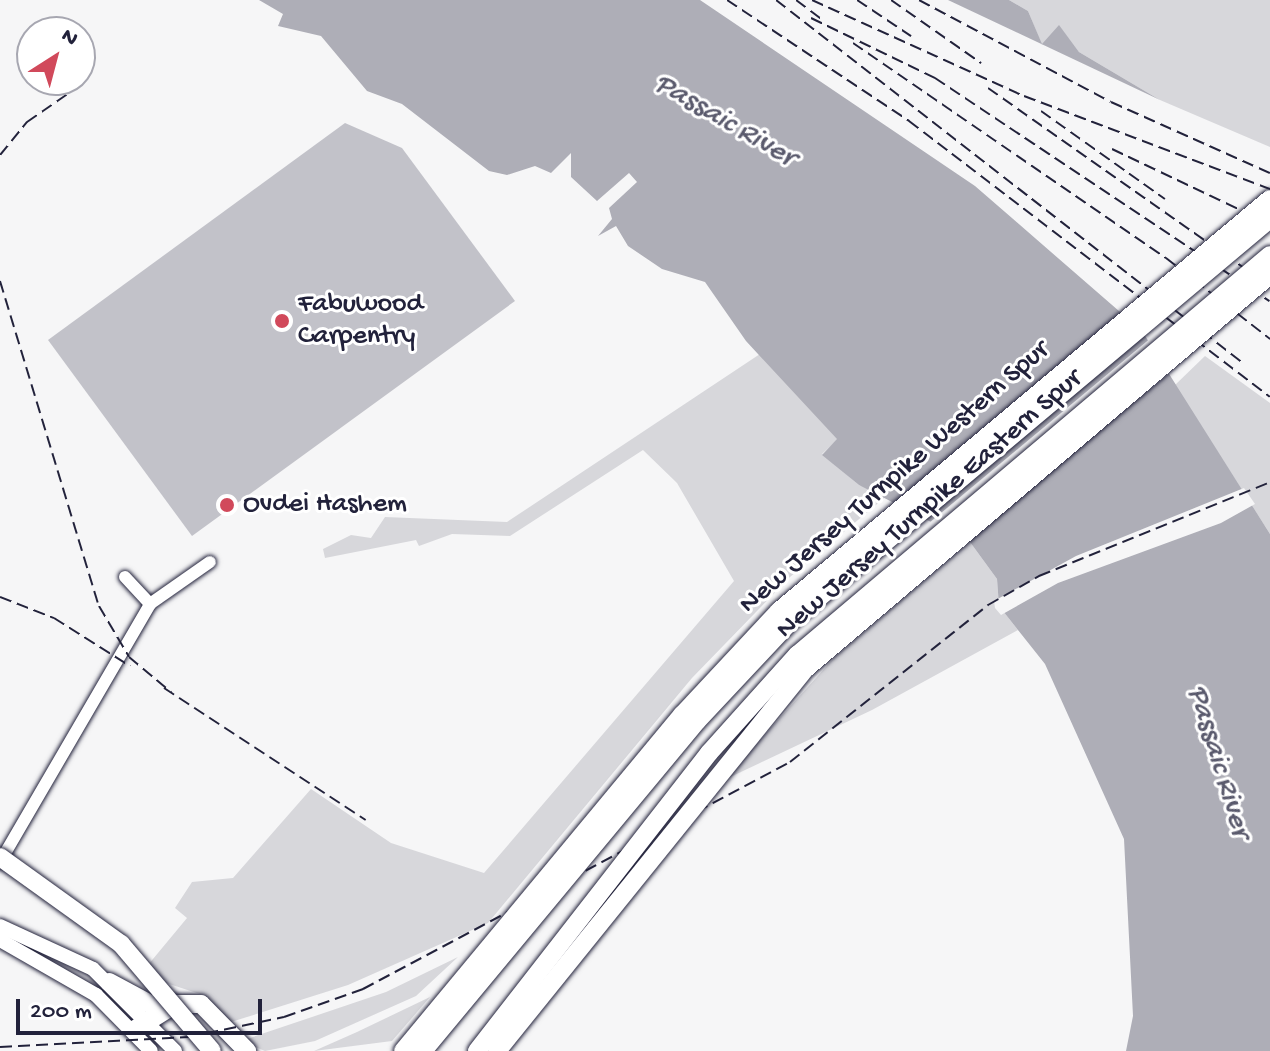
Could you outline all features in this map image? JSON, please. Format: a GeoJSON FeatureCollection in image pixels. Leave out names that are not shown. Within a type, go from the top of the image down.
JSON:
{"type":"FeatureCollection","features":[{"type":"Feature","properties":{"kind":"highway","name":"New Jersey Turnpike Western Spur"},"geometry":{"type":"LineString","coordinates":[[403,1051],[682,715],[779,611],[1270,199]]}},
{"type":"Feature","properties":{"kind":"highway","name":"New Jersey Turnpike Western Spur"},"geometry":{"type":"LineString","coordinates":[[423,1051],[697,721],[784,628],[1270,219]]}},
{"type":"Feature","properties":{"kind":"highway","name":"New Jersey Turnpike Eastern Spur"},"geometry":{"type":"LineString","coordinates":[[477,1051],[709,753],[797,655],[1270,255]]}},
{"type":"Feature","properties":{"kind":"highway","name":"New Jersey Turnpike Eastern Spur"},"geometry":{"type":"LineString","coordinates":[[497,1051],[804,670],[1270,275]]}},
{"type":"Feature","properties":{"kind":"highway"},"geometry":{"type":"LineString","coordinates":[[0,860],[121,944],[212,1051]]}},
{"type":"Feature","properties":{"kind":"highway"},"geometry":{"type":"LineString","coordinates":[[109,982],[150,1004],[184,1001],[208,1009],[247,1051]]}},
{"type":"Feature","properties":{"kind":"highway"},"geometry":{"type":"LineString","coordinates":[[141,1025],[184,1001]]}},
{"type":"Feature","properties":{"kind":"main road"},"geometry":{"type":"LineString","coordinates":[[0,926],[62,950],[109,982],[141,1025],[151,1051]]}},
{"type":"Feature","properties":{"kind":"main road"},"geometry":{"type":"LineString","coordinates":[[0,940],[76,981],[175,1051]]}},
{"type":"Feature","properties":{"kind":"street"},"geometry":{"type":"LineString","coordinates":[[0,860],[150,604],[210,562]]}},
{"type":"Feature","properties":{"kind":"street"},"geometry":{"type":"LineString","coordinates":[[125,577],[150,604]]}},
{"type":"Feature","properties":{"kind":"shaded area"},"geometry":{"type":"Polygon","coordinates":[[[1009,0],[1270,0],[1270,147],[1160,100],[1079,52],[1059,26],[1042,45],[1028,11],[1009,0]]]}},
{"type":"Feature","properties":{"kind":"shaded area"},"geometry":{"type":"Polygon","coordinates":[[[760,354],[838,439],[822,454],[859,485],[889,494],[790,577],[692,678],[488,923],[348,985],[228,1023],[206,996],[160,981],[148,965],[187,918],[175,908],[192,882],[233,878],[311,789],[391,843],[484,873],[734,581],[677,483],[643,450],[510,536],[452,534],[419,546],[416,540],[325,558],[323,549],[351,535],[371,538],[385,517],[507,522],[760,354]]]}},
{"type":"Feature","properties":{"kind":"shaded area"},"geometry":{"type":"Polygon","coordinates":[[[1205,356],[1270,403],[1270,534],[1175,385],[1205,356]]]}},
{"type":"Feature","properties":{"kind":"shaded area"},"geometry":{"type":"Polygon","coordinates":[[[970,542],[997,579],[999,606],[1018,630],[872,710],[724,780],[834,658],[970,542]]]}},
{"type":"Feature","properties":{"kind":"shaded area"},"geometry":{"type":"Polygon","coordinates":[[[458,957],[416,996],[315,1041],[265,1051],[241,1041],[386,992],[458,957]]]}},
{"type":"Feature","properties":{"kind":"shaded area"},"geometry":{"type":"Polygon","coordinates":[[[430,997],[392,1041],[314,1051],[357,1032],[430,997]]]}},
{"type":"Feature","properties":{"kind":"water","name":"Passaic River"},"geometry":{"type":"Polygon","coordinates":[[[259,0],[700,0],[975,186],[1142,331],[1270,534],[1270,1051],[1126,1051],[1133,1016],[1124,839],[1045,664],[999,606],[997,579],[970,542],[859,485],[822,455],[837,439],[746,341],[705,282],[662,269],[628,246],[616,226],[598,236],[612,219],[609,208],[637,182],[629,173],[597,201],[571,177],[571,153],[551,173],[535,166],[507,175],[489,171],[402,104],[367,91],[321,36],[278,26],[283,14],[259,0]]]}},
{"type":"Feature","properties":{"kind":"water"},"geometry":{"type":"Polygon","coordinates":[[[948,0],[1009,0],[1028,11],[1042,44],[1059,25],[1079,52],[1160,100],[948,0]]]}},
{"type":"Feature","properties":{"kind":"pier"},"geometry":{"type":"Polygon","coordinates":[[[1152,337],[1172,371],[964,543],[929,523],[1152,337]]]}},
{"type":"Feature","properties":{"kind":"pier"},"geometry":{"type":"Polygon","coordinates":[[[1244,488],[1255,504],[1221,523],[1058,583],[1001,615],[995,608],[994,601],[1076,556],[1244,488]]]}},
{"type":"Feature","properties":{"kind":"building","name":"Fabuwood Carpentry"},"geometry":{"type":"Polygon","coordinates":[[[345,123],[402,148],[515,301],[192,536],[48,340],[345,123]]]}},
{"type":"Feature","properties":{"kind":"railway"},"geometry":{"type":"LineString","coordinates":[[727,0],[909,121],[1270,397]]}},
{"type":"Feature","properties":{"kind":"railway"},"geometry":{"type":"LineString","coordinates":[[776,0],[1244,364]]}},
{"type":"Feature","properties":{"kind":"railway"},"geometry":{"type":"LineString","coordinates":[[796,0],[824,21]]}},
{"type":"Feature","properties":{"kind":"railway"},"geometry":{"type":"LineString","coordinates":[[812,0],[1024,96],[1270,189]]}},
{"type":"Feature","properties":{"kind":"railway"},"geometry":{"type":"LineString","coordinates":[[857,0],[911,36]]}},
{"type":"Feature","properties":{"kind":"railway"},"geometry":{"type":"LineString","coordinates":[[891,0],[981,63]]}},
{"type":"Feature","properties":{"kind":"railway"},"geometry":{"type":"LineString","coordinates":[[919,0],[1111,102],[1270,173]]}},
{"type":"Feature","properties":{"kind":"railway"},"geometry":{"type":"LineString","coordinates":[[811,18],[935,78],[1270,301]]}},
{"type":"Feature","properties":{"kind":"railway"},"geometry":{"type":"LineString","coordinates":[[853,43],[1166,258],[1270,339]]}},
{"type":"Feature","properties":{"kind":"railway"},"geometry":{"type":"LineString","coordinates":[[988,88],[1270,286]]}},
{"type":"Feature","properties":{"kind":"railway"},"geometry":{"type":"LineString","coordinates":[[0,155],[27,122],[65,96]]}},
{"type":"Feature","properties":{"kind":"railway"},"geometry":{"type":"LineString","coordinates":[[1041,111],[1165,199]]}},
{"type":"Feature","properties":{"kind":"railway"},"geometry":{"type":"LineString","coordinates":[[1112,149],[1270,224]]}},
{"type":"Feature","properties":{"kind":"railway"},"geometry":{"type":"LineString","coordinates":[[0,281],[99,606],[129,657],[171,692]]}},
{"type":"Feature","properties":{"kind":"railway"},"geometry":{"type":"LineString","coordinates":[[0,1047],[189,1037],[284,1017],[363,989],[790,762],[988,605],[1039,576],[1270,482]]}},
{"type":"Feature","properties":{"kind":"railway"},"geometry":{"type":"LineString","coordinates":[[0,597],[54,618],[130,666]]}},
{"type":"Feature","properties":{"kind":"railway"},"geometry":{"type":"LineString","coordinates":[[164,688],[366,820]]}},
{"type":"Feature","properties":{"kind":"place","name":"Fabuwood Carpentry"},"geometry":{"type":"Point","coordinates":[282,321]}},
{"type":"Feature","properties":{"kind":"place","name":"Ovdei Hashem"},"geometry":{"type":"Point","coordinates":[227,505]}}]}
